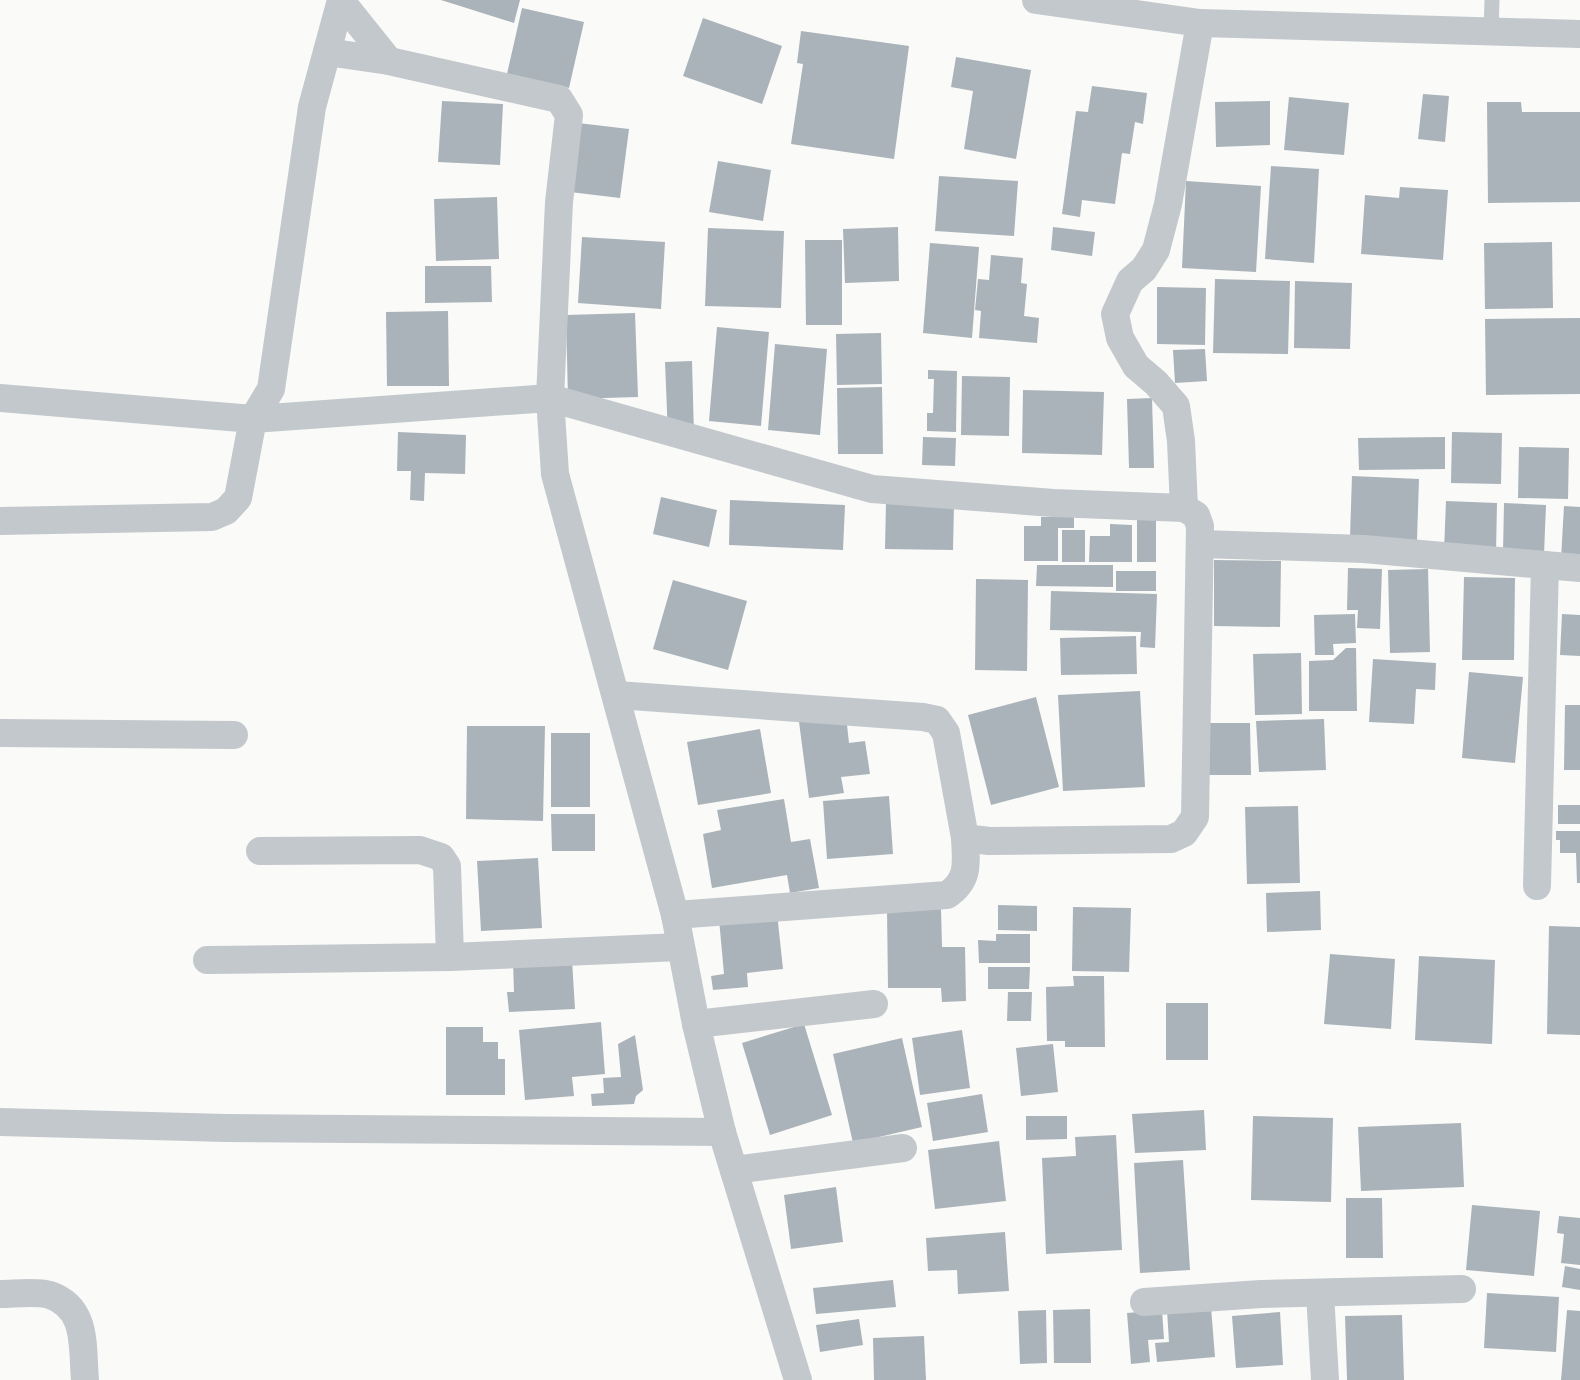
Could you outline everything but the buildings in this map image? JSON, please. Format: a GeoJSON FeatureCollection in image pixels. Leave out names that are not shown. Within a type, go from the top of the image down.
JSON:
{"type":"FeatureCollection","features":[{"type":"Feature","properties":{"kind":"street"},"geometry":{"type":"LineString","coordinates":[[1036,0],[1200,23],[1580,34]]}},
{"type":"Feature","properties":{"kind":"street"},"geometry":{"type":"LineString","coordinates":[[0,521],[212,517],[226,511],[238,498],[253,419],[271,389],[312,107],[341,1]]}},
{"type":"Feature","properties":{"kind":"street"},"geometry":{"type":"LineString","coordinates":[[341,1],[389,61]]}},
{"type":"Feature","properties":{"kind":"street"},"geometry":{"type":"LineString","coordinates":[[1184,508],[1181,441],[1176,406],[1156,383],[1136,366],[1120,338],[1116,314],[1130,282],[1144,269],[1156,250],[1168,204],[1200,23]]}},
{"type":"Feature","properties":{"kind":"street"},"geometry":{"type":"LineString","coordinates":[[328,52],[389,61],[559,99],[569,115],[559,202],[550,398],[556,474],[675,915],[696,1024],[722,1132],[798,1380]]}},
{"type":"Feature","properties":{"kind":"street"},"geometry":{"type":"LineString","coordinates":[[0,398],[253,419],[550,398],[872,489],[1053,503],[1184,508],[1196,514],[1200,526],[1201,544],[1194,817],[1184,833],[1171,838],[989,841],[965,838]]}},
{"type":"Feature","properties":{"kind":"street"},"geometry":{"type":"LineString","coordinates":[[1201,544],[1364,549],[1580,568]]}},
{"type":"Feature","properties":{"kind":"street"},"geometry":{"type":"LineString","coordinates":[[1538,886],[1545,566]]}},
{"type":"Feature","properties":{"kind":"street"},"geometry":{"type":"LineString","coordinates":[[616,695],[923,716],[937,720],[946,734],[965,838],[966,872],[957,888],[947,895],[675,915]]}},
{"type":"Feature","properties":{"kind":"street"},"geometry":{"type":"LineString","coordinates":[[0,733],[234,734]]}},
{"type":"Feature","properties":{"kind":"street"},"geometry":{"type":"LineString","coordinates":[[260,851],[420,850],[441,857],[447,866],[450,957]]}},
{"type":"Feature","properties":{"kind":"street"},"geometry":{"type":"LineString","coordinates":[[207,960],[450,957],[680,947]]}},
{"type":"Feature","properties":{"kind":"street"},"geometry":{"type":"LineString","coordinates":[[696,1024],[874,1004]]}},
{"type":"Feature","properties":{"kind":"street"},"geometry":{"type":"LineString","coordinates":[[0,1122],[226,1128],[722,1132]]}},
{"type":"Feature","properties":{"kind":"street"},"geometry":{"type":"LineString","coordinates":[[734,1170],[903,1148]]}},
{"type":"Feature","properties":{"kind":"street"},"geometry":{"type":"LineString","coordinates":[[1144,1302],[1262,1294],[1462,1289]]}},
{"type":"Feature","properties":{"kind":"street"},"geometry":{"type":"LineString","coordinates":[[1320,1293],[1325,1380]]}},
{"type":"Feature","properties":{"kind":"street"},"geometry":{"type":"LineString","coordinates":[[0,1294],[49,1295],[69,1305],[80,1320],[85,1380]]}},
{"type":"Feature","properties":{"kind":"lane"},"geometry":{"type":"LineString","coordinates":[[1491,32],[1492,0]]}}]}
